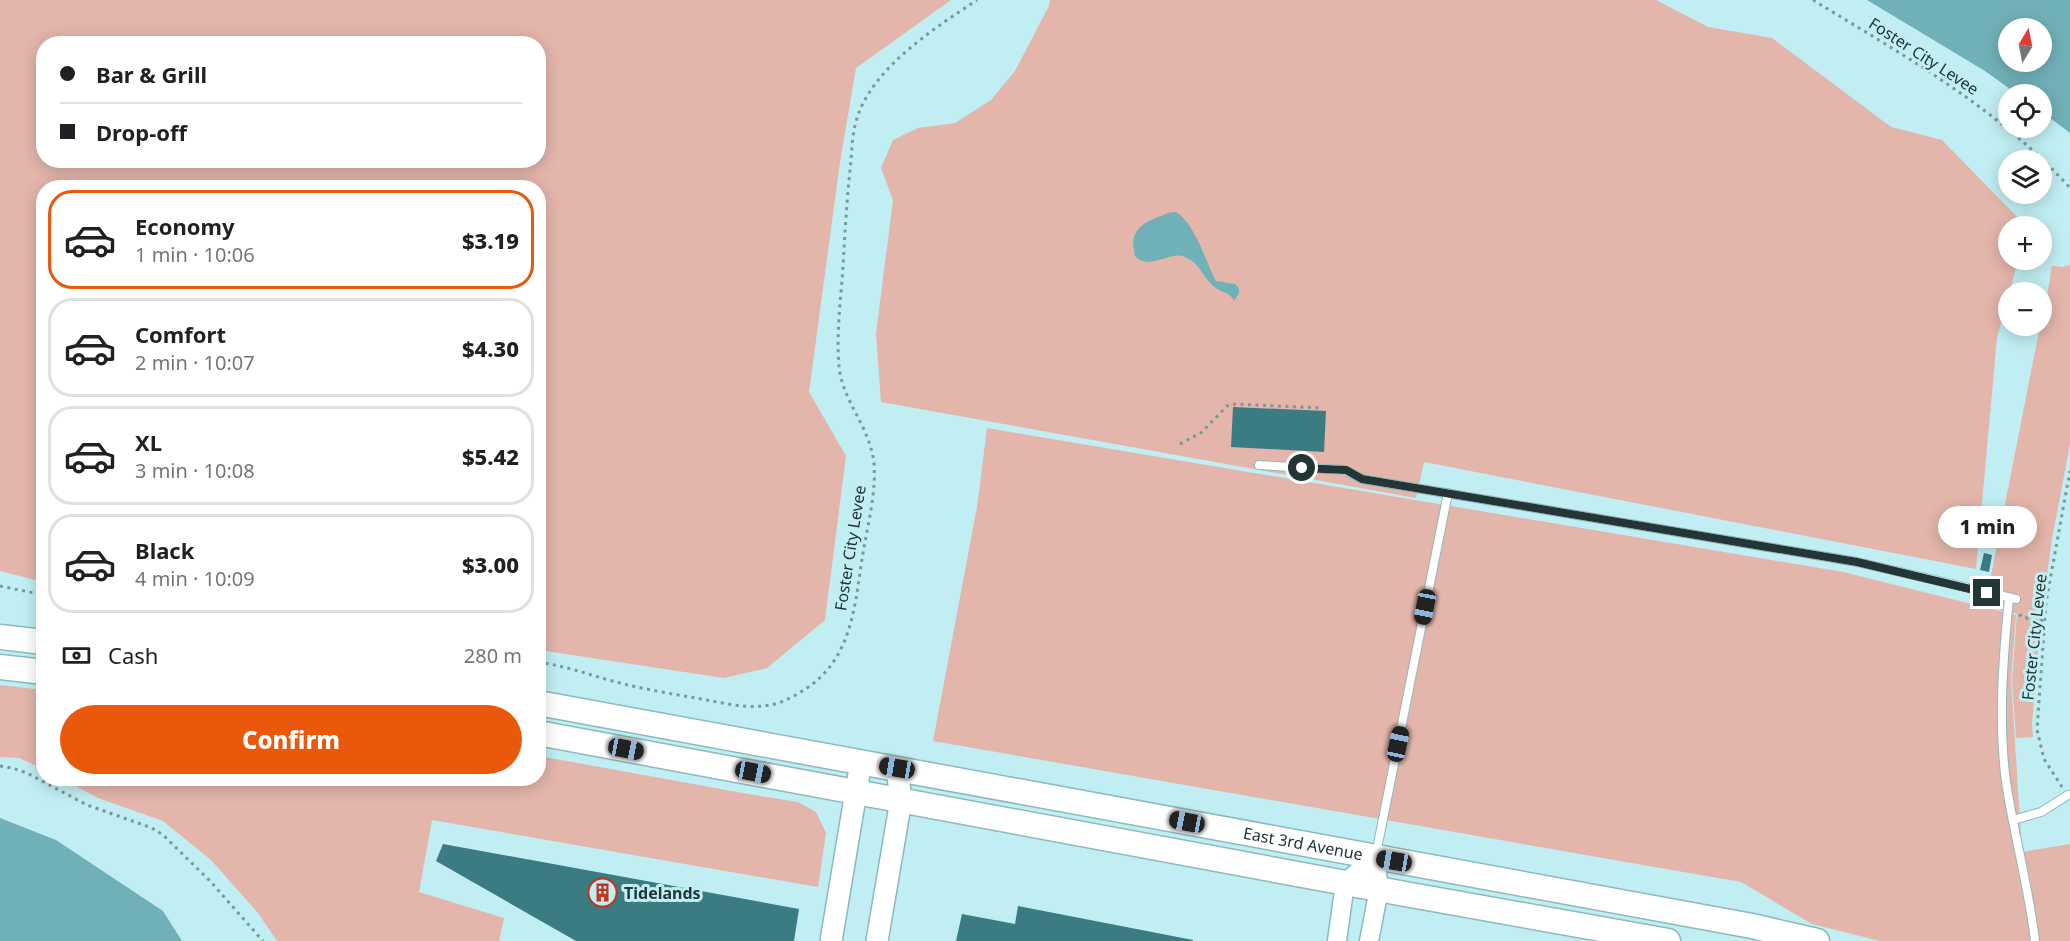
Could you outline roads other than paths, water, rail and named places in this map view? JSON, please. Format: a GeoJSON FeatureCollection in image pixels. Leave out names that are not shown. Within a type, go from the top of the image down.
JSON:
{"type":"FeatureCollection","features":[{"type":"Feature","properties":{"kind":"main road"},"geometry":{"type":"LineString","coordinates":[[0,637],[36,641]]}},
{"type":"Feature","properties":{"kind":"main road"},"geometry":{"type":"LineString","coordinates":[[0,667],[36,671]]}},
{"type":"Feature","properties":{"kind":"main road","name":"East 3rd Avenue"},"geometry":{"type":"LineString","coordinates":[[546,704],[1752,926],[1817,941]]}},
{"type":"Feature","properties":{"kind":"main road","name":"East 3rd Avenue"},"geometry":{"type":"LineString","coordinates":[[546,734],[1668,941]]}},
{"type":"Feature","properties":{"kind":"main road"},"geometry":{"type":"LineString","coordinates":[[831,941],[861,762]]}},
{"type":"Feature","properties":{"kind":"main road"},"geometry":{"type":"LineString","coordinates":[[877,941],[901,800],[897,768]]}},
{"type":"Feature","properties":{"kind":"street"},"geometry":{"type":"LineString","coordinates":[[1337,941],[1345,883],[1376,857]]}},
{"type":"Feature","properties":{"kind":"street"},"geometry":{"type":"LineString","coordinates":[[1369,941],[1379,889],[1376,857]]}},
{"type":"Feature","properties":{"kind":"lane"},"geometry":{"type":"LineString","coordinates":[[1259,465],[1346,470],[1362,479],[1857,562],[2013,598],[2002,673],[2002,726],[2006,781],[2035,941]]}},
{"type":"Feature","properties":{"kind":"lane"},"geometry":{"type":"LineString","coordinates":[[1376,857],[1448,494]]}},
{"type":"Feature","properties":{"kind":"lane"},"geometry":{"type":"LineString","coordinates":[[2013,820],[2041,812],[2068,795]]}},
{"type":"Feature","properties":{"kind":"water"},"geometry":{"type":"Polygon","coordinates":[[[1867,0],[2070,0],[2070,133],[2052,120],[2052,84],[2003,84],[1867,0]]]}},
{"type":"Feature","properties":{"kind":"water"},"geometry":{"type":"Polygon","coordinates":[[[1176,212],[1195,234],[1216,281],[1235,284],[1239,288],[1234,301],[1228,294],[1211,284],[1188,258],[1177,256],[1148,262],[1135,256],[1133,243],[1139,229],[1152,219],[1176,212]]]}},
{"type":"Feature","properties":{"kind":"water"},"geometry":{"type":"Polygon","coordinates":[[[0,818],[56,840],[163,911],[182,941],[0,941],[0,818]]]}},
{"type":"Feature","properties":{"kind":"place","name":"Tidelands"},"geometry":{"type":"Point","coordinates":[603,893]}}]}
